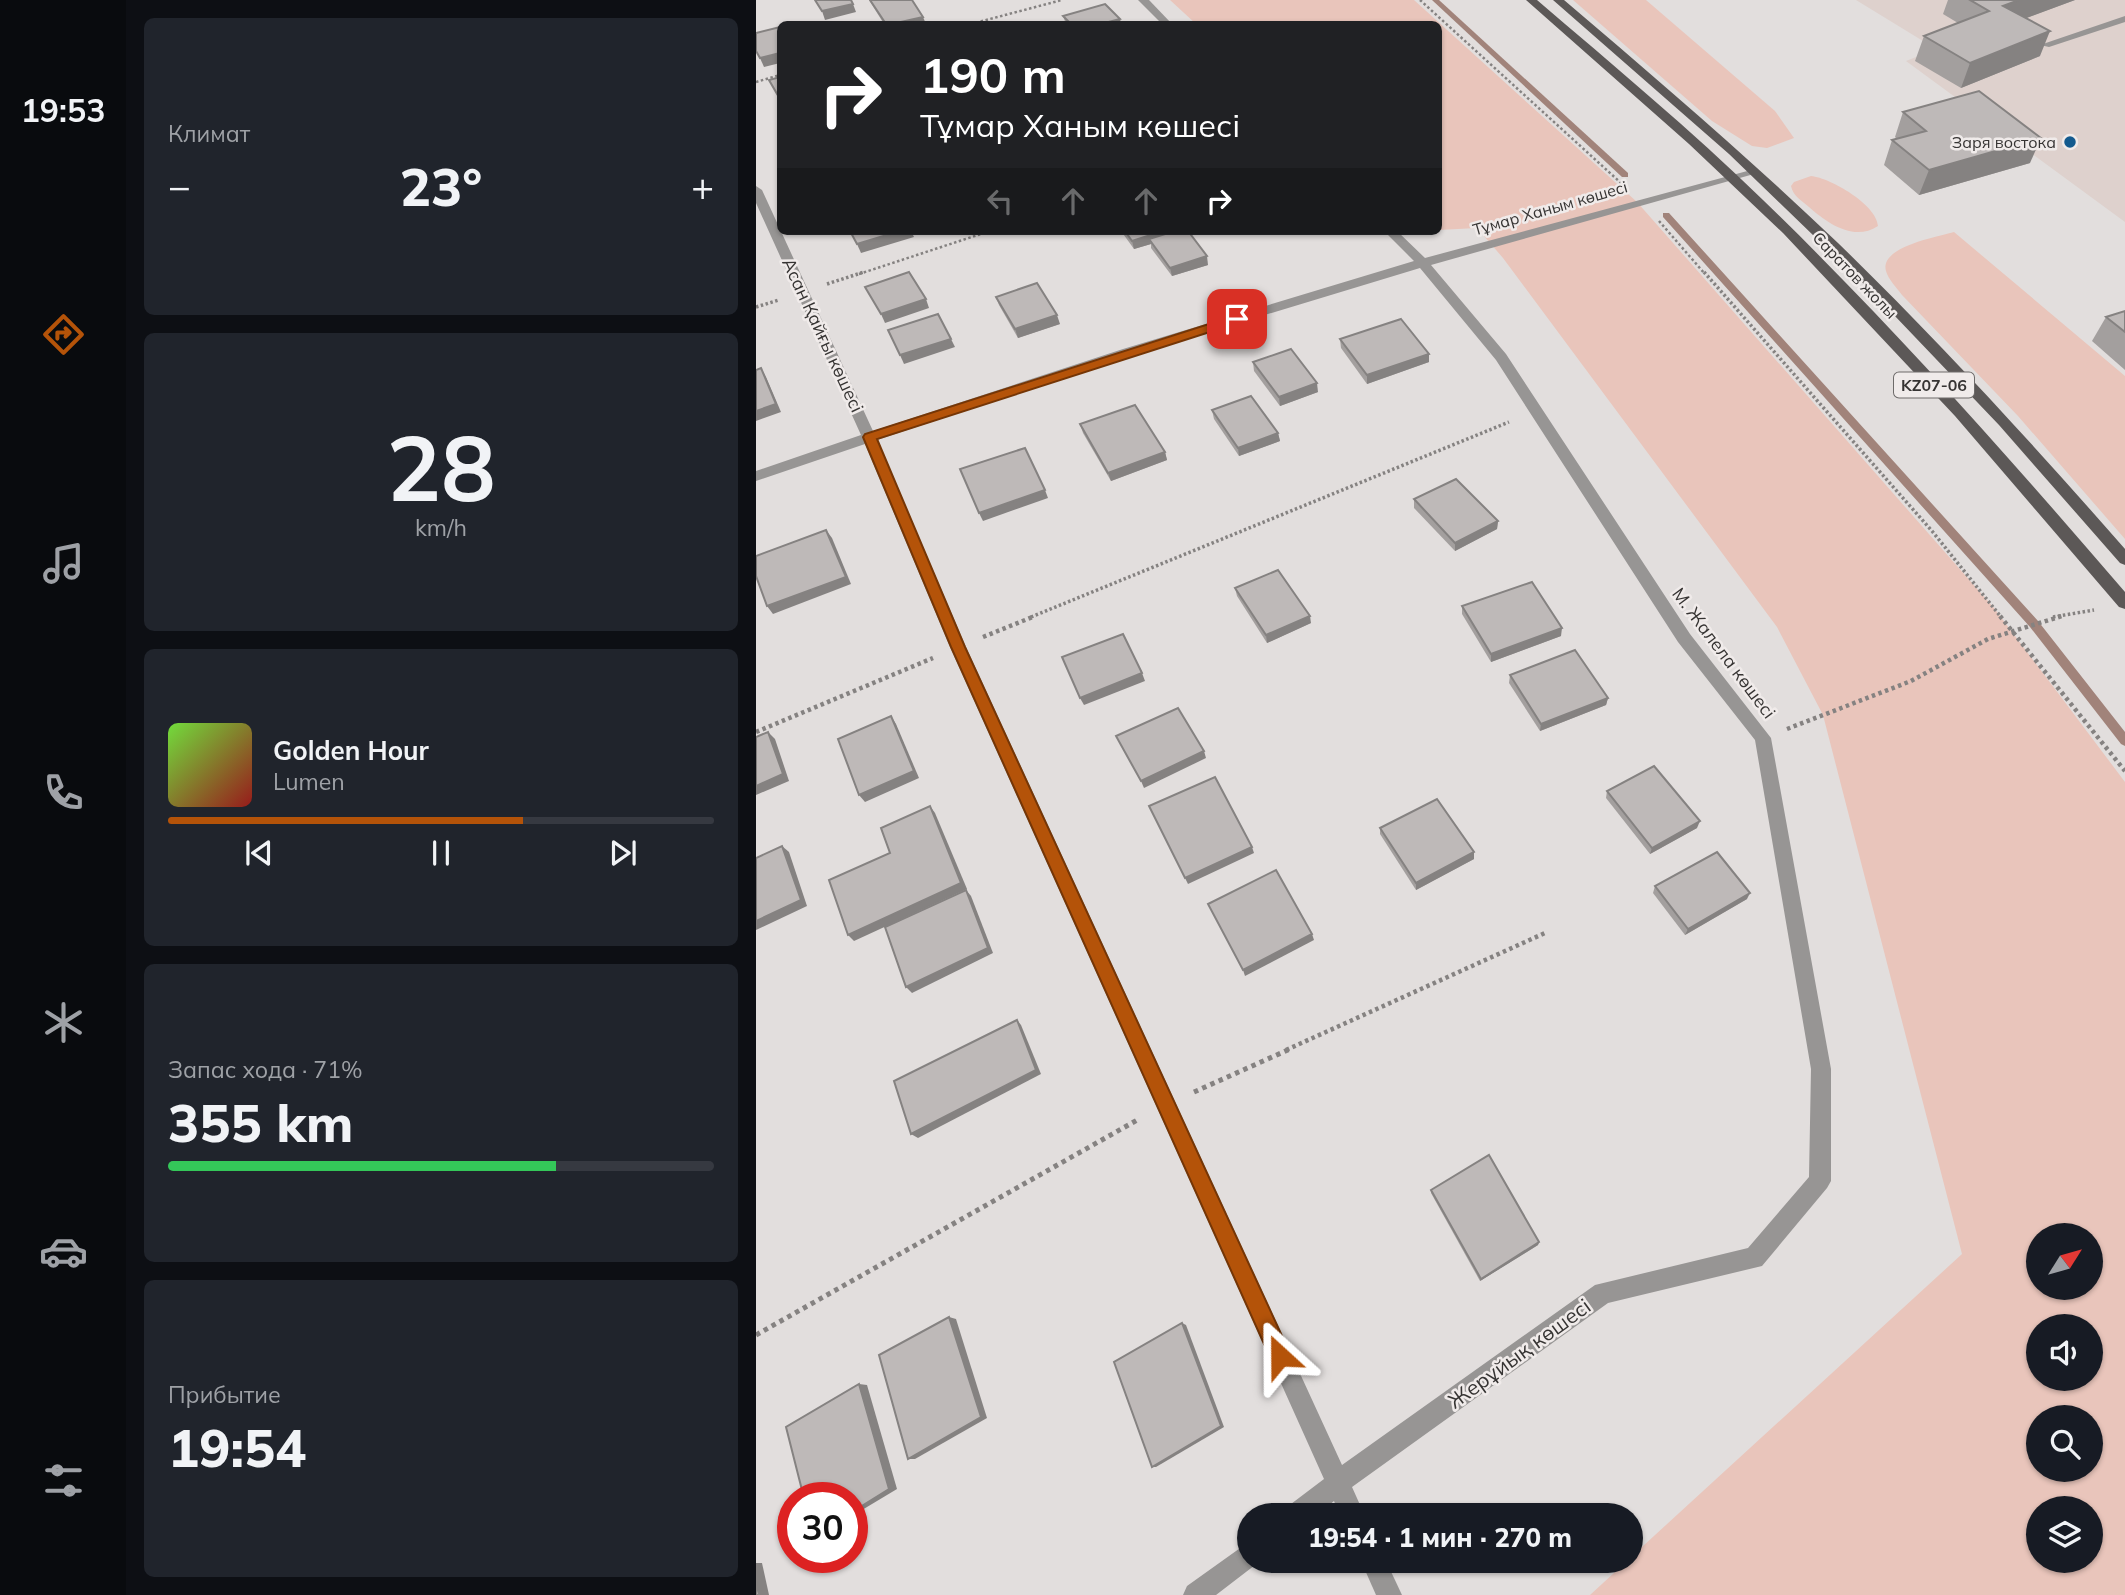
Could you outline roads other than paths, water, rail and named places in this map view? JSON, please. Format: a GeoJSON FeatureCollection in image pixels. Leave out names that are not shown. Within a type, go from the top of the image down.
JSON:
{"type":"FeatureCollection","features":[{"type":"Feature","properties":{"kind":"main road","name":"Саратов жолы"},"geometry":{"type":"LineString","coordinates":[[1531,0],[1786,229],[1890,337],[2034,495],[2125,603]]}},
{"type":"Feature","properties":{"kind":"main road","name":"Саратов жолы"},"geometry":{"type":"LineString","coordinates":[[1559,0],[1755,172],[1928,343],[2125,559]]}},
{"type":"Feature","properties":{"kind":"street"},"geometry":{"type":"LineString","coordinates":[[1143,0],[1164,21]]}},
{"type":"Feature","properties":{"kind":"street"},"geometry":{"type":"LineString","coordinates":[[2045,45],[2125,19]]}},
{"type":"Feature","properties":{"kind":"street","name":"Тұмар Ханым көшесі"},"geometry":{"type":"LineString","coordinates":[[756,476],[869,437],[1422,262],[1755,172]]}},
{"type":"Feature","properties":{"kind":"street","name":"Асан Қайғы көшесі"},"geometry":{"type":"LineString","coordinates":[[756,190],[869,437],[958,647],[1347,1503]]}},
{"type":"Feature","properties":{"kind":"street","name":"М. Жалела көшесі"},"geometry":{"type":"LineString","coordinates":[[1394,235],[1422,262],[1501,357],[1684,638],[1763,738],[1821,1069],[1821,1181]]}},
{"type":"Feature","properties":{"kind":"street","name":"Жерұйық көшесі"},"geometry":{"type":"LineString","coordinates":[[1312,1503],[1603,1293],[1754,1258],[1821,1181]]}},
{"type":"Feature","properties":{"kind":"street"},"geometry":{"type":"LineString","coordinates":[[1196,1595],[1237,1563]]}},
{"type":"Feature","properties":{"kind":"street"},"geometry":{"type":"LineString","coordinates":[[1379,1573],[1389,1595]]}},
{"type":"Feature","properties":{"kind":"waterway"},"geometry":{"type":"LineString","coordinates":[[1435,0],[1625,175]]}},
{"type":"Feature","properties":{"kind":"waterway"},"geometry":{"type":"LineString","coordinates":[[1666,215],[2034,624],[2125,741]]}},
{"type":"Feature","properties":{"kind":"place","name":"Заря востока"},"geometry":{"type":"Point","coordinates":[2070,142]}}]}
